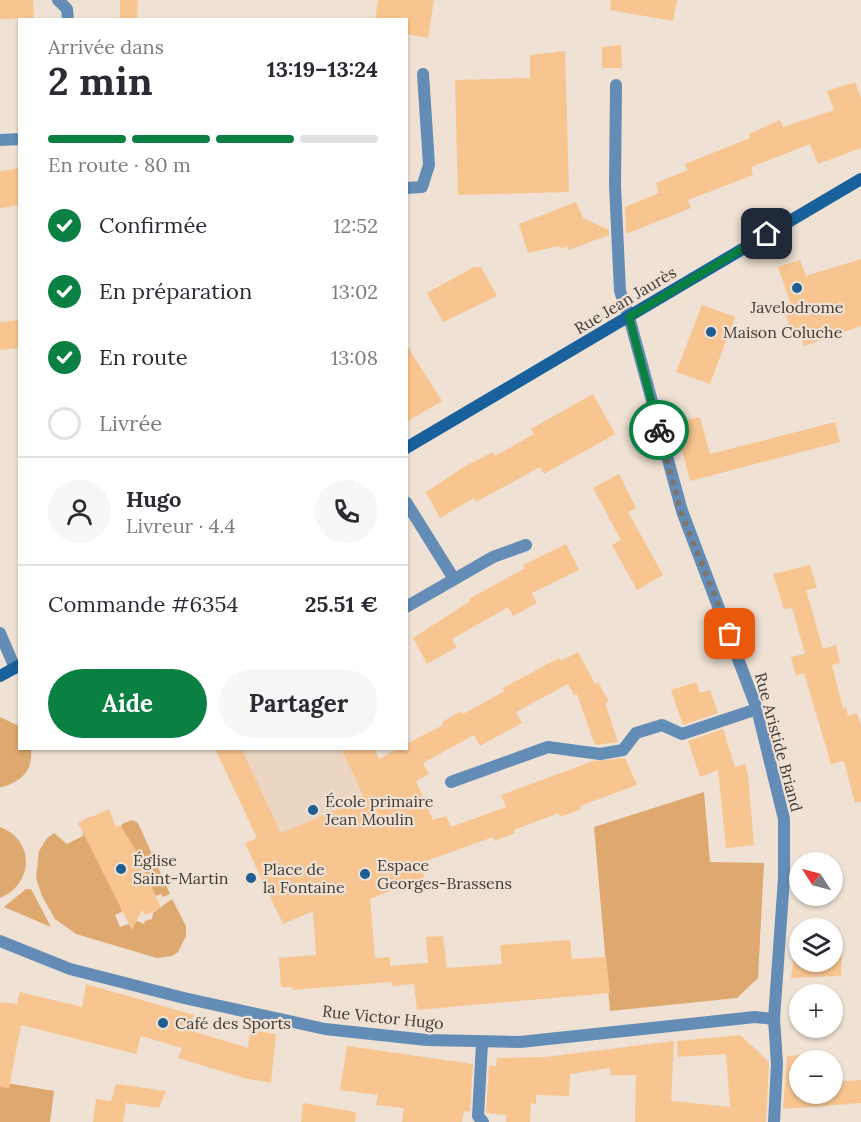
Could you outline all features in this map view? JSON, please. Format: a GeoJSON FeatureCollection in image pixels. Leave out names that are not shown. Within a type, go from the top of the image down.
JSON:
{"type":"FeatureCollection","features":[{"type":"Feature","properties":{"kind":"main road","name":"Rue Jean Jaurès"},"geometry":{"type":"LineString","coordinates":[[408,447],[861,179]]}},
{"type":"Feature","properties":{"kind":"main road"},"geometry":{"type":"LineString","coordinates":[[0,676],[17,667]]}},
{"type":"Feature","properties":{"kind":"street"},"geometry":{"type":"LineString","coordinates":[[58,0],[67,9],[68,18]]}},
{"type":"Feature","properties":{"kind":"street"},"geometry":{"type":"LineString","coordinates":[[408,188],[422,187],[429,165],[423,74]]}},
{"type":"Feature","properties":{"kind":"street","name":"Rue Aristide Briand"},"geometry":{"type":"LineString","coordinates":[[616,85],[615,185],[620,291],[681,512],[757,709],[784,819],[784,878],[774,1019],[777,1064],[774,1122]]}},
{"type":"Feature","properties":{"kind":"street"},"geometry":{"type":"LineString","coordinates":[[0,140],[18,139]]}},
{"type":"Feature","properties":{"kind":"street"},"geometry":{"type":"LineString","coordinates":[[408,505],[454,579]]}},
{"type":"Feature","properties":{"kind":"street"},"geometry":{"type":"LineString","coordinates":[[408,606],[493,557],[526,544]]}},
{"type":"Feature","properties":{"kind":"street"},"geometry":{"type":"LineString","coordinates":[[0,633],[17,667]]}},
{"type":"Feature","properties":{"kind":"street"},"geometry":{"type":"LineString","coordinates":[[451,782],[548,747],[600,754],[622,750],[636,733],[662,725],[682,734],[757,709]]}},
{"type":"Feature","properties":{"kind":"street","name":"Rue Victor Hugo"},"geometry":{"type":"LineString","coordinates":[[0,941],[74,970],[325,1029],[428,1040],[482,1043],[585,1036],[754,1017],[774,1019]]}},
{"type":"Feature","properties":{"kind":"street"},"geometry":{"type":"LineString","coordinates":[[482,1043],[478,1116],[483,1122]]}},
{"type":"Feature","properties":{"kind":"shaded area"},"geometry":{"type":"Polygon","coordinates":[[[0,717],[18,726],[18,750],[31,750],[31,757],[25,774],[15,782],[0,787],[0,717]]]}},
{"type":"Feature","properties":{"kind":"shaded area","name":"École primaire Jean Moulin"},"geometry":{"type":"Polygon","coordinates":[[[215,750],[365,750],[382,786],[317,851],[260,877],[245,843],[257,838],[215,750]]]}},
{"type":"Feature","properties":{"kind":"shaded area"},"geometry":{"type":"Polygon","coordinates":[[[704,792],[710,862],[764,863],[758,978],[737,998],[610,1011],[594,827],[704,792]]]}},
{"type":"Feature","properties":{"kind":"shaded area"},"geometry":{"type":"Polygon","coordinates":[[[90,817],[114,894],[118,897],[122,912],[115,915],[120,927],[137,921],[144,924],[145,921],[152,919],[153,913],[172,899],[186,926],[186,936],[178,952],[172,956],[157,958],[76,934],[55,919],[42,896],[36,878],[39,851],[47,838],[54,833],[67,844],[83,836],[82,821],[90,817]]]}},
{"type":"Feature","properties":{"kind":"shaded area"},"geometry":{"type":"Polygon","coordinates":[[[132,820],[138,823],[170,894],[163,897],[161,894],[156,896],[121,828],[122,824],[132,820]]]}},
{"type":"Feature","properties":{"kind":"shaded area"},"geometry":{"type":"Polygon","coordinates":[[[0,827],[20,842],[26,862],[19,883],[0,898],[0,827]]]}},
{"type":"Feature","properties":{"kind":"shaded area"},"geometry":{"type":"Polygon","coordinates":[[[26,889],[31,889],[51,927],[4,907],[26,889]]]}},
{"type":"Feature","properties":{"kind":"shaded area"},"geometry":{"type":"Polygon","coordinates":[[[0,1082],[54,1091],[50,1122],[0,1122],[0,1082]]]}},
{"type":"Feature","properties":{"kind":"building"},"geometry":{"type":"Polygon","coordinates":[[[0,0],[33,0],[34,18],[0,19],[0,0]]]}},
{"type":"Feature","properties":{"kind":"building"},"geometry":{"type":"Polygon","coordinates":[[[120,0],[138,0],[137,18],[120,18],[120,0]]]}},
{"type":"Feature","properties":{"kind":"building"},"geometry":{"type":"Polygon","coordinates":[[[378,0],[434,0],[428,38],[408,34],[408,18],[375,18],[378,0]]]}},
{"type":"Feature","properties":{"kind":"building"},"geometry":{"type":"Polygon","coordinates":[[[611,0],[677,0],[673,21],[610,10],[611,0]]]}},
{"type":"Feature","properties":{"kind":"building"},"geometry":{"type":"Polygon","coordinates":[[[621,45],[622,68],[602,68],[602,47],[621,45]]]}},
{"type":"Feature","properties":{"kind":"building"},"geometry":{"type":"Polygon","coordinates":[[[565,51],[569,192],[458,195],[455,80],[530,78],[530,55],[565,51]]]}},
{"type":"Feature","properties":{"kind":"building"},"geometry":{"type":"Polygon","coordinates":[[[855,82],[861,98],[861,148],[818,164],[810,144],[751,167],[753,175],[688,200],[691,208],[626,234],[625,207],[659,193],[656,183],[688,170],[685,164],[750,138],[749,134],[780,120],[783,127],[834,110],[827,91],[855,82]]]}},
{"type":"Feature","properties":{"kind":"building"},"geometry":{"type":"Polygon","coordinates":[[[18,168],[18,205],[0,208],[0,171],[18,168]]]}},
{"type":"Feature","properties":{"kind":"building"},"geometry":{"type":"Polygon","coordinates":[[[576,202],[583,218],[609,230],[609,235],[569,250],[567,246],[560,249],[559,246],[528,253],[519,224],[576,202]]]}},
{"type":"Feature","properties":{"kind":"building"},"geometry":{"type":"Polygon","coordinates":[[[861,259],[861,326],[804,346],[798,328],[791,330],[784,310],[792,308],[778,267],[800,260],[806,276],[861,259]]]}},
{"type":"Feature","properties":{"kind":"building"},"geometry":{"type":"Polygon","coordinates":[[[474,267],[481,267],[497,296],[443,322],[427,293],[474,267]]]}},
{"type":"Feature","properties":{"kind":"building","name":"Maison Coluche"},"geometry":{"type":"Polygon","coordinates":[[[702,305],[735,317],[710,384],[676,372],[702,305]]]}},
{"type":"Feature","properties":{"kind":"building"},"geometry":{"type":"Polygon","coordinates":[[[18,320],[18,348],[0,350],[0,322],[18,320]]]}},
{"type":"Feature","properties":{"kind":"building"},"geometry":{"type":"Polygon","coordinates":[[[408,347],[442,401],[408,421],[408,347]]]}},
{"type":"Feature","properties":{"kind":"building"},"geometry":{"type":"Polygon","coordinates":[[[593,394],[615,434],[544,474],[540,467],[476,502],[474,498],[440,518],[426,492],[467,465],[493,452],[495,456],[534,434],[531,429],[593,394]]]}},
{"type":"Feature","properties":{"kind":"building"},"geometry":{"type":"Polygon","coordinates":[[[700,417],[710,454],[835,422],[840,442],[690,481],[675,423],[700,417]]]}},
{"type":"Feature","properties":{"kind":"building"},"geometry":{"type":"Polygon","coordinates":[[[619,474],[636,508],[628,512],[663,575],[637,590],[612,545],[621,540],[593,488],[619,474]]]}},
{"type":"Feature","properties":{"kind":"building"},"geometry":{"type":"Polygon","coordinates":[[[566,544],[579,570],[532,593],[537,603],[513,616],[508,607],[452,639],[457,647],[427,664],[413,638],[470,601],[469,599],[525,568],[523,565],[566,544]]]}},
{"type":"Feature","properties":{"kind":"building"},"geometry":{"type":"Polygon","coordinates":[[[810,565],[817,588],[806,590],[823,649],[836,645],[840,663],[832,665],[843,708],[846,707],[848,716],[857,713],[861,725],[861,802],[855,803],[844,761],[831,764],[804,673],[796,676],[791,657],[805,654],[792,608],[784,609],[773,574],[810,565]]]}},
{"type":"Feature","properties":{"kind":"building"},"geometry":{"type":"Polygon","coordinates":[[[578,652],[595,684],[598,682],[609,702],[605,703],[618,742],[595,745],[577,694],[574,695],[568,684],[516,712],[522,723],[480,746],[474,735],[423,763],[429,774],[416,781],[433,820],[446,816],[451,827],[506,807],[501,795],[593,761],[625,758],[637,785],[580,806],[581,809],[560,817],[559,813],[514,830],[515,833],[494,841],[493,837],[418,864],[425,877],[370,899],[375,958],[390,957],[390,966],[428,963],[426,937],[443,936],[447,968],[502,964],[500,945],[570,940],[572,959],[606,957],[610,993],[417,1010],[414,984],[392,986],[391,980],[391,982],[293,990],[292,987],[281,987],[279,958],[316,955],[313,911],[283,924],[245,843],[257,838],[216,750],[242,750],[281,833],[339,809],[338,806],[363,795],[342,750],[375,750],[379,759],[395,750],[408,750],[408,743],[443,725],[442,722],[461,711],[463,714],[505,691],[503,688],[559,658],[561,661],[578,652]]]}},
{"type":"Feature","properties":{"kind":"building"},"geometry":{"type":"Polygon","coordinates":[[[696,682],[700,693],[710,690],[718,713],[683,725],[671,690],[696,682]]]}},
{"type":"Feature","properties":{"kind":"building"},"geometry":{"type":"Polygon","coordinates":[[[723,729],[735,767],[745,764],[748,775],[754,845],[726,848],[718,770],[700,777],[688,741],[723,729]]]}},
{"type":"Feature","properties":{"kind":"building","name":"Église Saint-Martin"},"geometry":{"type":"Polygon","coordinates":[[[109,809],[116,827],[120,825],[135,849],[161,908],[146,915],[142,910],[132,930],[78,823],[109,809]]]}},
{"type":"Feature","properties":{"kind":"building"},"geometry":{"type":"Polygon","coordinates":[[[792,972],[841,972],[841,976],[791,978],[792,972]]]}},
{"type":"Feature","properties":{"kind":"building"},"geometry":{"type":"Polygon","coordinates":[[[86,984],[194,1015],[189,1030],[248,1048],[250,1030],[276,1034],[271,1083],[244,1078],[178,1058],[182,1048],[141,1036],[136,1054],[21,1025],[9,1088],[0,1087],[0,1002],[17,1004],[20,992],[82,1007],[86,984]]]}},
{"type":"Feature","properties":{"kind":"building"},"geometry":{"type":"Polygon","coordinates":[[[740,1035],[769,1062],[766,1122],[635,1122],[636,1075],[610,1075],[610,1068],[570,1074],[569,1096],[536,1095],[536,1104],[531,1103],[530,1122],[506,1122],[506,1115],[486,1113],[489,1066],[496,1066],[497,1058],[546,1057],[674,1041],[671,1101],[730,1107],[726,1054],[678,1057],[677,1041],[740,1035]]]}},
{"type":"Feature","properties":{"kind":"building"},"geometry":{"type":"Polygon","coordinates":[[[347,1046],[473,1064],[470,1112],[464,1111],[462,1122],[402,1122],[404,1108],[376,1105],[378,1095],[340,1090],[347,1046]]]}},
{"type":"Feature","properties":{"kind":"building"},"geometry":{"type":"Polygon","coordinates":[[[787,1056],[789,1056],[789,1104],[843,1104],[843,1081],[861,1080],[861,1103],[783,1109],[787,1056]]]}},
{"type":"Feature","properties":{"kind":"building"},"geometry":{"type":"Polygon","coordinates":[[[116,1084],[166,1091],[159,1108],[126,1103],[123,1122],[93,1122],[96,1099],[111,1101],[116,1084]]]}},
{"type":"Feature","properties":{"kind":"building"},"geometry":{"type":"Polygon","coordinates":[[[303,1103],[356,1112],[355,1122],[301,1122],[303,1103]]]}},
{"type":"Feature","properties":{"kind":"way so far"},"geometry":{"type":"LineString","coordinates":[[659,430],[681,512],[730,634]]}},
{"type":"Feature","properties":{"kind":"place","name":"Javelodrome"},"geometry":{"type":"Point","coordinates":[797,288]}},
{"type":"Feature","properties":{"kind":"place","name":"Maison Coluche"},"geometry":{"type":"Point","coordinates":[711,332]}},
{"type":"Feature","properties":{"kind":"place","name":"École primaire Jean Moulin"},"geometry":{"type":"Point","coordinates":[313,810]}},
{"type":"Feature","properties":{"kind":"place","name":"Église Saint-Martin"},"geometry":{"type":"Point","coordinates":[121,869]}},
{"type":"Feature","properties":{"kind":"place","name":"Espace Georges-Brassens"},"geometry":{"type":"Point","coordinates":[365,874]}},
{"type":"Feature","properties":{"kind":"place","name":"Place de la Fontaine"},"geometry":{"type":"Point","coordinates":[251,878]}},
{"type":"Feature","properties":{"kind":"place","name":"Café des Sports"},"geometry":{"type":"Point","coordinates":[163,1023]}},
{"type":"Feature","properties":{"kind":"route"},"geometry":{"type":"LineString","coordinates":[[659,430],[642,370],[634,328],[629,317],[767,234]]}}]}
